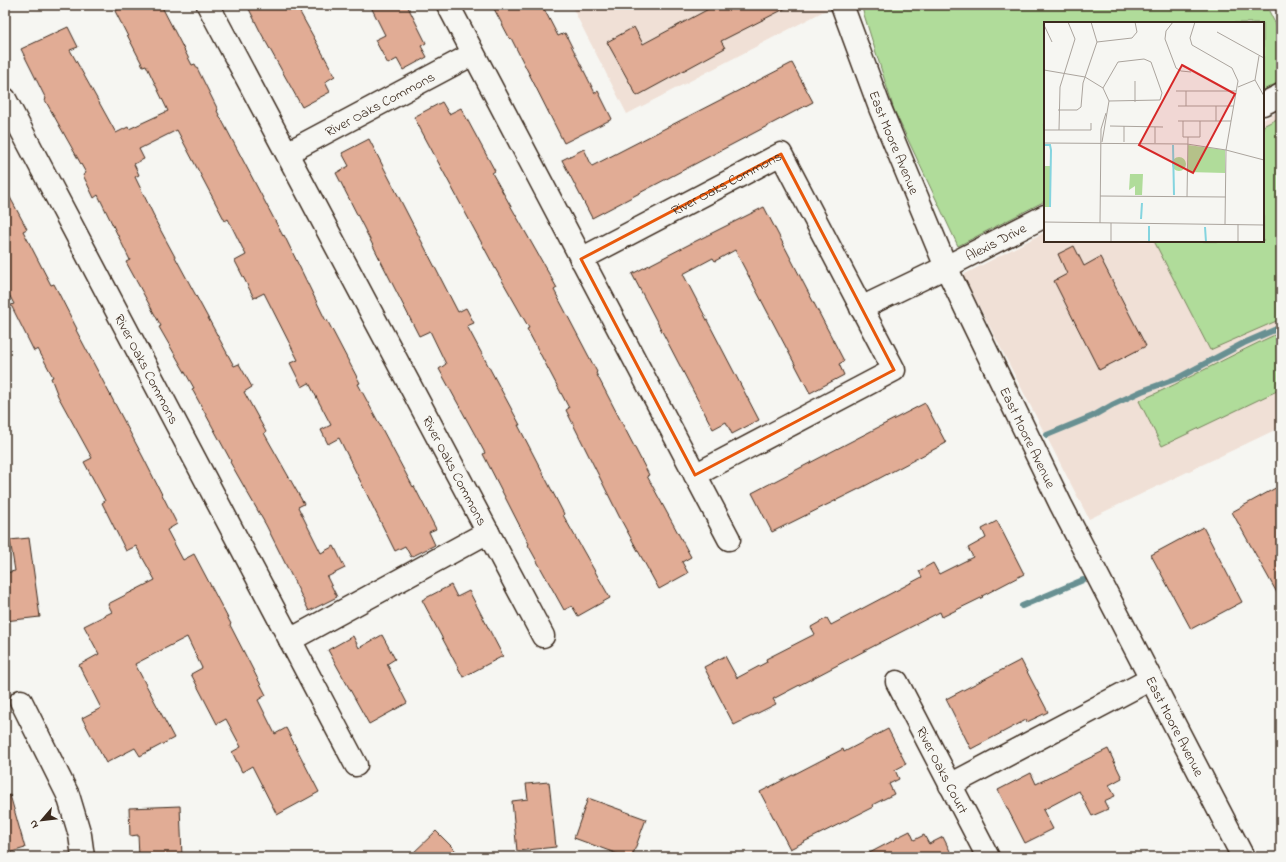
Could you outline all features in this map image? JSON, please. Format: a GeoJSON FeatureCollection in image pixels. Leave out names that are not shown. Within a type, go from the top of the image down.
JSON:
{"type":"FeatureCollection","features":[{"type":"Feature","properties":{"kind":"street","name":"River Oaks Commons"},"geometry":{"type":"LineString","coordinates":[[208,5],[543,636]]}},
{"type":"Feature","properties":{"kind":"street"},"geometry":{"type":"LineString","coordinates":[[448,5],[729,540]]}},
{"type":"Feature","properties":{"kind":"street","name":"East Moore Avenue"},"geometry":{"type":"LineString","coordinates":[[842,5],[880,108],[946,267],[1061,505],[1243,857]]}},
{"type":"Feature","properties":{"kind":"street","name":"River Oaks Commons"},"geometry":{"type":"LineString","coordinates":[[287,153],[473,54]]}},
{"type":"Feature","properties":{"kind":"street"},"geometry":{"type":"LineString","coordinates":[[1264,104],[1281,95]]}},
{"type":"Feature","properties":{"kind":"street","name":"River Oaks Commons"},"geometry":{"type":"LineString","coordinates":[[5,98],[356,765]]}},
{"type":"Feature","properties":{"kind":"street","name":"River Oaks Commons"},"geometry":{"type":"LineString","coordinates":[[581,259],[781,154],[894,370],[695,474]]}},
{"type":"Feature","properties":{"kind":"street","name":"Alexis Drive"},"geometry":{"type":"LineString","coordinates":[[946,267],[1044,217]]}},
{"type":"Feature","properties":{"kind":"street"},"geometry":{"type":"LineString","coordinates":[[861,308],[946,267]]}},
{"type":"Feature","properties":{"kind":"street","name":"River Oaks Commons"},"geometry":{"type":"LineString","coordinates":[[290,640],[488,532]]}},
{"type":"Feature","properties":{"kind":"street"},"geometry":{"type":"LineString","coordinates":[[950,785],[1151,679]]}},
{"type":"Feature","properties":{"kind":"street","name":"River Oaks Court"},"geometry":{"type":"LineString","coordinates":[[897,682],[988,857]]}},
{"type":"Feature","properties":{"kind":"street"},"geometry":{"type":"LineString","coordinates":[[21,701],[68,795],[80,835],[83,857]]}},
{"type":"Feature","properties":{"kind":"highlighted area"},"geometry":{"type":"Polygon","coordinates":[[[781,154],[894,370],[695,475],[581,259],[781,154]]]}},
{"type":"Feature","properties":{"kind":"shaded area"},"geometry":{"type":"Polygon","coordinates":[[[571,5],[826,5],[828,9],[627,114],[571,5]]]}},
{"type":"Feature","properties":{"kind":"shaded area"},"geometry":{"type":"Polygon","coordinates":[[[1281,110],[1281,427],[1089,519],[963,275],[1044,233],[1044,242],[1264,242],[1264,119],[1281,110]]]}},
{"type":"Feature","properties":{"kind":"green space"},"geometry":{"type":"Polygon","coordinates":[[[861,5],[1266,5],[1281,35],[1281,81],[1264,90],[1264,22],[1044,22],[1044,202],[958,246],[894,110],[861,5]]]}},
{"type":"Feature","properties":{"kind":"green space"},"geometry":{"type":"Polygon","coordinates":[[[1281,117],[1281,319],[1210,350],[1155,242],[1264,242],[1264,126],[1281,117]]]}},
{"type":"Feature","properties":{"kind":"green space"},"geometry":{"type":"Polygon","coordinates":[[[1281,332],[1281,389],[1162,446],[1139,401],[1281,332]]]}},
{"type":"Feature","properties":{"kind":"building"},"geometry":{"type":"Polygon","coordinates":[[[126,5],[161,5],[192,65],[195,64],[218,110],[217,111],[283,236],[284,235],[326,321],[327,320],[360,383],[358,384],[436,529],[429,532],[435,545],[411,557],[405,546],[395,551],[339,438],[328,444],[321,430],[331,425],[309,383],[302,387],[290,363],[298,360],[264,293],[254,298],[235,261],[246,255],[228,219],[225,221],[177,130],[139,149],[144,159],[134,164],[139,175],[135,177],[154,218],[234,366],[239,364],[252,387],[244,392],[266,432],[264,433],[304,504],[298,507],[321,553],[334,546],[345,568],[327,577],[337,597],[309,611],[266,525],[230,462],[231,461],[192,389],[194,388],[159,327],[161,326],[126,262],[130,260],[98,195],[94,198],[83,175],[86,173],[45,100],[46,99],[21,49],[68,27],[78,47],[70,50],[116,133],[128,127],[129,129],[168,111],[146,65],[143,66],[115,11],[126,5]]]}},
{"type":"Feature","properties":{"kind":"building"},"geometry":{"type":"Polygon","coordinates":[[[247,5],[296,5],[335,76],[325,82],[330,92],[302,107],[247,5]]]}},
{"type":"Feature","properties":{"kind":"building"},"geometry":{"type":"Polygon","coordinates":[[[370,5],[407,5],[426,43],[421,46],[427,57],[403,70],[397,59],[388,64],[375,40],[385,35],[370,5]]]}},
{"type":"Feature","properties":{"kind":"building"},"geometry":{"type":"Polygon","coordinates":[[[492,5],[542,5],[558,36],[565,33],[595,93],[598,91],[612,119],[564,143],[511,38],[510,39],[492,5]]]}},
{"type":"Feature","properties":{"kind":"building"},"geometry":{"type":"Polygon","coordinates":[[[716,5],[792,5],[721,41],[725,48],[637,96],[607,42],[634,27],[643,44],[716,5]]]}},
{"type":"Feature","properties":{"kind":"building"},"geometry":{"type":"Polygon","coordinates":[[[792,63],[813,102],[592,218],[562,160],[584,149],[592,166],[792,63]]]}},
{"type":"Feature","properties":{"kind":"building"},"geometry":{"type":"Polygon","coordinates":[[[442,102],[449,114],[461,108],[495,171],[492,173],[557,288],[554,290],[649,475],[647,476],[691,557],[682,562],[688,573],[659,589],[621,520],[566,410],[569,408],[527,329],[529,328],[414,117],[442,102]]]}},
{"type":"Feature","properties":{"kind":"building"},"geometry":{"type":"Polygon","coordinates":[[[369,139],[458,312],[466,308],[474,323],[467,326],[520,425],[518,425],[564,514],[563,515],[610,598],[578,616],[572,606],[564,610],[528,545],[529,544],[483,454],[485,453],[439,369],[446,364],[430,331],[419,336],[336,173],[349,166],[342,153],[369,139]]]}},
{"type":"Feature","properties":{"kind":"building"},"geometry":{"type":"Polygon","coordinates":[[[5,188],[27,229],[23,231],[51,285],[54,284],[77,329],[76,330],[177,524],[167,530],[183,560],[194,554],[266,695],[258,700],[275,734],[286,728],[319,792],[277,815],[252,766],[242,772],[232,752],[241,747],[226,719],[217,724],[191,674],[202,668],[187,637],[135,664],[174,738],[140,756],[135,748],[106,763],[82,718],[101,708],[79,665],[99,654],[84,626],[112,612],[108,604],[155,580],[136,546],[126,551],[102,503],[105,501],[84,462],[92,458],[58,396],[51,378],[53,377],[38,349],[34,351],[11,305],[14,304],[5,287],[5,188]]]}},
{"type":"Feature","properties":{"kind":"building"},"geometry":{"type":"Polygon","coordinates":[[[764,207],[844,361],[839,364],[844,375],[810,393],[735,250],[715,261],[713,258],[683,274],[759,420],[732,434],[726,422],[713,429],[632,274],[764,207]]]}},
{"type":"Feature","properties":{"kind":"building"},"geometry":{"type":"Polygon","coordinates":[[[1074,246],[1084,266],[1100,257],[1146,346],[1099,370],[1054,281],[1067,274],[1058,254],[1074,246]]]}},
{"type":"Feature","properties":{"kind":"building"},"geometry":{"type":"Polygon","coordinates":[[[925,403],[946,443],[863,487],[772,532],[752,493],[925,403]]]}},
{"type":"Feature","properties":{"kind":"building"},"geometry":{"type":"Polygon","coordinates":[[[1281,485],[1281,600],[1232,512],[1281,485]]]}},
{"type":"Feature","properties":{"kind":"building"},"geometry":{"type":"Polygon","coordinates":[[[997,521],[1024,574],[982,596],[983,597],[942,617],[940,612],[870,648],[773,699],[776,704],[734,725],[704,667],[725,656],[737,678],[767,662],[766,659],[815,634],[811,627],[827,618],[831,625],[922,577],[919,571],[933,563],[939,574],[973,557],[968,548],[986,538],[982,529],[997,521]]]}},
{"type":"Feature","properties":{"kind":"building"},"geometry":{"type":"Polygon","coordinates":[[[1203,527],[1242,602],[1191,629],[1151,555],[1203,527]]]}},
{"type":"Feature","properties":{"kind":"building"},"geometry":{"type":"Polygon","coordinates":[[[29,538],[40,617],[5,621],[5,573],[15,571],[10,540],[29,538]]]}},
{"type":"Feature","properties":{"kind":"building"},"geometry":{"type":"Polygon","coordinates":[[[451,585],[457,597],[469,591],[503,656],[463,677],[422,600],[451,585]]]}},
{"type":"Feature","properties":{"kind":"building"},"geometry":{"type":"Polygon","coordinates":[[[382,635],[395,659],[387,664],[407,703],[369,724],[328,650],[353,636],[359,648],[382,635]]]}},
{"type":"Feature","properties":{"kind":"building"},"geometry":{"type":"Polygon","coordinates":[[[1021,660],[1048,712],[1027,722],[1026,720],[971,749],[946,699],[1021,660]]]}},
{"type":"Feature","properties":{"kind":"building"},"geometry":{"type":"Polygon","coordinates":[[[888,729],[906,764],[895,770],[899,779],[889,784],[894,794],[872,805],[873,807],[790,849],[760,792],[843,749],[844,752],[888,729]]]}},
{"type":"Feature","properties":{"kind":"building"},"geometry":{"type":"Polygon","coordinates":[[[1108,749],[1122,778],[1109,785],[1115,796],[1104,801],[1108,809],[1092,816],[1079,791],[1043,810],[1053,829],[1025,843],[998,790],[1031,773],[1036,784],[1108,749]]]}},
{"type":"Feature","properties":{"kind":"building"},"geometry":{"type":"Polygon","coordinates":[[[549,782],[556,847],[517,851],[512,801],[528,799],[526,784],[549,782]]]}},
{"type":"Feature","properties":{"kind":"building"},"geometry":{"type":"Polygon","coordinates":[[[10,795],[25,848],[5,854],[5,796],[10,795]]]}},
{"type":"Feature","properties":{"kind":"building"},"geometry":{"type":"Polygon","coordinates":[[[588,798],[646,819],[632,857],[626,857],[574,838],[588,798]]]}},
{"type":"Feature","properties":{"kind":"building"},"geometry":{"type":"Polygon","coordinates":[[[180,806],[182,857],[139,857],[138,835],[130,836],[129,808],[180,806]]]}},
{"type":"Feature","properties":{"kind":"building"},"geometry":{"type":"Polygon","coordinates":[[[436,831],[462,857],[409,857],[436,831]]]}},
{"type":"Feature","properties":{"kind":"building"},"geometry":{"type":"Polygon","coordinates":[[[910,831],[914,840],[924,835],[929,844],[943,837],[953,857],[862,857],[896,838],[910,831]]]}},
{"type":"Feature","properties":{"kind":"waterway"},"geometry":{"type":"LineString","coordinates":[[1047,435],[1093,416],[1142,391],[1178,378],[1244,343],[1281,327]]}},
{"type":"Feature","properties":{"kind":"waterway"},"geometry":{"type":"LineString","coordinates":[[1022,606],[1083,580]]}}]}
